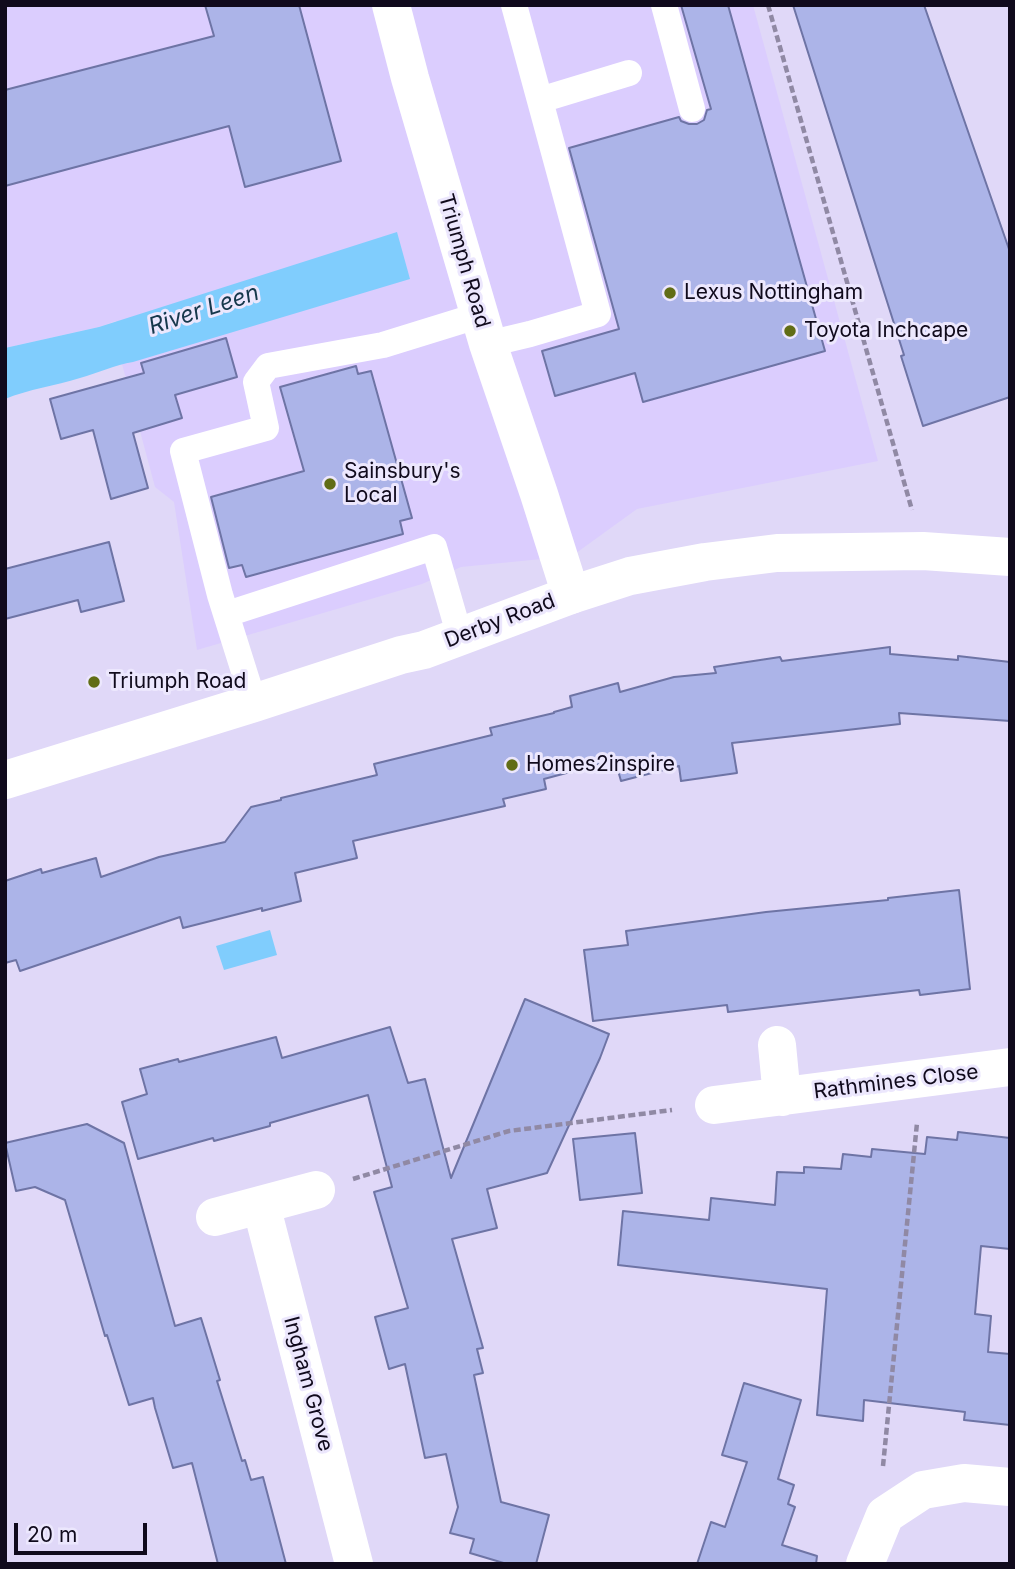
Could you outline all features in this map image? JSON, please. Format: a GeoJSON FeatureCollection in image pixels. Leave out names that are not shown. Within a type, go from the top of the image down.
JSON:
{"type":"FeatureCollection","features":[{"type":"Feature","properties":{"kind":"street","name":"Triumph Road"},"geometry":{"type":"LineString","coordinates":[[391,5],[484,329],[571,595]]}},
{"type":"Feature","properties":{"kind":"street","name":"Derby Road"},"geometry":{"type":"LineString","coordinates":[[5,780],[424,650],[630,576],[705,562],[777,553],[923,551],[1010,557]]}},
{"type":"Feature","properties":{"kind":"street","name":"Rathmines Close"},"geometry":{"type":"LineString","coordinates":[[777,1045],[782,1097]]}},
{"type":"Feature","properties":{"kind":"street","name":"Rathmines Close"},"geometry":{"type":"LineString","coordinates":[[714,1105],[1010,1067]]}},
{"type":"Feature","properties":{"kind":"street"},"geometry":{"type":"LineString","coordinates":[[215,1217],[316,1190]]}},
{"type":"Feature","properties":{"kind":"street","name":"Ingham Grove"},"geometry":{"type":"LineString","coordinates":[[261,1205],[354,1564]]}},
{"type":"Feature","properties":{"kind":"street"},"geometry":{"type":"LineString","coordinates":[[865,1564],[885,1515],[923,1490],[964,1483],[1010,1488]]}},
{"type":"Feature","properties":{"kind":"lane"},"geometry":{"type":"LineString","coordinates":[[254,703],[220,595],[183,451],[266,428],[256,382],[268,366],[484,329],[530,334],[597,314],[514,5]]}},
{"type":"Feature","properties":{"kind":"lane"},"geometry":{"type":"LineString","coordinates":[[664,5],[692,109]]}},
{"type":"Feature","properties":{"kind":"lane"},"geometry":{"type":"LineString","coordinates":[[540,100],[629,73]]}},
{"type":"Feature","properties":{"kind":"lane"},"geometry":{"type":"LineString","coordinates":[[227,614],[434,547],[460,637]]}},
{"type":"Feature","properties":{"kind":"path"},"geometry":{"type":"LineString","coordinates":[[768,5],[923,551]]}},
{"type":"Feature","properties":{"kind":"path"},"geometry":{"type":"LineString","coordinates":[[885,1515],[882,1478],[921,1080]]}},
{"type":"Feature","properties":{"kind":"path"},"geometry":{"type":"LineString","coordinates":[[316,1190],[509,1131],[714,1105]]}},
{"type":"Feature","properties":{"kind":"shaded area"},"geometry":{"type":"Polygon","coordinates":[[[5,5],[753,5],[878,461],[637,509],[572,556],[461,567],[422,584],[197,650],[174,502],[155,487],[122,364],[116,321],[5,348],[5,5]]]}},
{"type":"Feature","properties":{"kind":"water","name":"River Leen"},"geometry":{"type":"Polygon","coordinates":[[[397,232],[410,279],[5,399],[5,348],[99,327],[397,232]]]}},
{"type":"Feature","properties":{"kind":"water"},"geometry":{"type":"Polygon","coordinates":[[[270,930],[277,955],[224,970],[216,946],[270,930]]]}},
{"type":"Feature","properties":{"kind":"building"},"geometry":{"type":"Polygon","coordinates":[[[205,5],[299,5],[341,161],[245,187],[229,126],[5,186],[5,90],[214,36],[205,5]]]}},
{"type":"Feature","properties":{"kind":"building"},"geometry":{"type":"Polygon","coordinates":[[[681,5],[728,5],[825,351],[643,402],[635,373],[555,396],[542,351],[619,329],[569,148],[679,117],[681,121],[689,124],[704,120],[707,110],[711,109],[681,5]]]}},
{"type":"Feature","properties":{"kind":"building"},"geometry":{"type":"Polygon","coordinates":[[[793,5],[924,5],[1010,252],[1010,397],[923,426],[901,356],[904,355],[793,5]]]}},
{"type":"Feature","properties":{"kind":"building"},"geometry":{"type":"Polygon","coordinates":[[[226,338],[237,377],[175,395],[182,418],[133,433],[148,488],[111,499],[93,430],[61,439],[50,399],[144,373],[141,363],[226,338]]]}},
{"type":"Feature","properties":{"kind":"building","name":"Sainsbury's Local"},"geometry":{"type":"Polygon","coordinates":[[[356,366],[358,374],[371,371],[412,518],[400,521],[403,534],[246,577],[242,565],[229,568],[211,497],[304,471],[280,387],[356,366]]]}},
{"type":"Feature","properties":{"kind":"building"},"geometry":{"type":"Polygon","coordinates":[[[109,542],[124,601],[81,612],[78,600],[5,619],[5,569],[109,542]]]}},
{"type":"Feature","properties":{"kind":"building"},"geometry":{"type":"Polygon","coordinates":[[[890,647],[890,654],[958,660],[958,656],[1010,662],[1010,721],[899,713],[900,724],[732,743],[737,773],[681,781],[679,766],[621,781],[615,760],[544,779],[546,789],[503,799],[505,806],[353,841],[357,858],[295,873],[301,901],[183,928],[180,917],[20,971],[16,960],[5,963],[5,881],[41,869],[42,873],[96,858],[101,877],[159,857],[225,842],[251,807],[377,775],[374,764],[492,735],[490,728],[572,707],[570,696],[618,683],[620,692],[674,677],[716,673],[714,667],[780,657],[782,661],[890,647]]]}},
{"type":"Feature","properties":{"kind":"building"},"geometry":{"type":"Polygon","coordinates":[[[959,890],[970,989],[920,995],[919,990],[728,1012],[727,1005],[593,1021],[584,950],[628,945],[626,931],[959,890]]]}},
{"type":"Feature","properties":{"kind":"building"},"geometry":{"type":"Polygon","coordinates":[[[525,999],[609,1034],[547,1173],[487,1189],[497,1228],[452,1239],[483,1348],[477,1349],[483,1373],[474,1375],[501,1502],[549,1515],[536,1564],[507,1564],[470,1553],[474,1539],[450,1533],[458,1507],[446,1454],[425,1458],[405,1364],[389,1369],[375,1317],[408,1308],[374,1192],[392,1187],[368,1095],[270,1123],[270,1126],[214,1141],[213,1138],[138,1159],[122,1102],[147,1094],[140,1069],[178,1059],[179,1062],[276,1037],[282,1058],[390,1027],[408,1083],[425,1079],[451,1178],[525,999]]]}},
{"type":"Feature","properties":{"kind":"building"},"geometry":{"type":"Polygon","coordinates":[[[87,1124],[124,1143],[175,1326],[201,1318],[242,1461],[245,1460],[251,1480],[263,1477],[286,1564],[218,1564],[192,1463],[173,1468],[153,1398],[129,1405],[107,1335],[105,1336],[65,1200],[35,1187],[16,1191],[5,1143],[87,1124]]]}},
{"type":"Feature","properties":{"kind":"building"},"geometry":{"type":"Polygon","coordinates":[[[958,1132],[1010,1138],[1010,1249],[981,1246],[975,1314],[991,1316],[988,1352],[1010,1354],[1010,1425],[964,1420],[965,1412],[864,1400],[863,1421],[817,1415],[827,1289],[618,1265],[623,1211],[709,1220],[711,1198],[775,1205],[777,1172],[804,1173],[804,1167],[841,1169],[843,1154],[871,1157],[872,1149],[925,1154],[927,1137],[957,1140],[958,1132]]]}},
{"type":"Feature","properties":{"kind":"building"},"geometry":{"type":"Polygon","coordinates":[[[635,1133],[642,1193],[580,1200],[573,1139],[635,1133]]]}},
{"type":"Feature","properties":{"kind":"building"},"geometry":{"type":"Polygon","coordinates":[[[744,1383],[801,1400],[778,1479],[794,1485],[788,1504],[795,1507],[782,1545],[817,1556],[816,1564],[697,1564],[711,1522],[725,1527],[747,1462],[722,1455],[744,1383]]]}},
{"type":"Feature","properties":{"kind":"place","name":"Lexus Nottingham"},"geometry":{"type":"Point","coordinates":[670,293]}},
{"type":"Feature","properties":{"kind":"place","name":"Toyota Inchcape"},"geometry":{"type":"Point","coordinates":[790,331]}},
{"type":"Feature","properties":{"kind":"place","name":"Sainsbury's Local"},"geometry":{"type":"Point","coordinates":[330,484]}},
{"type":"Feature","properties":{"kind":"place","name":"Triumph Road"},"geometry":{"type":"Point","coordinates":[94,682]}},
{"type":"Feature","properties":{"kind":"place","name":"Homes2inspire"},"geometry":{"type":"Point","coordinates":[512,765]}}]}
